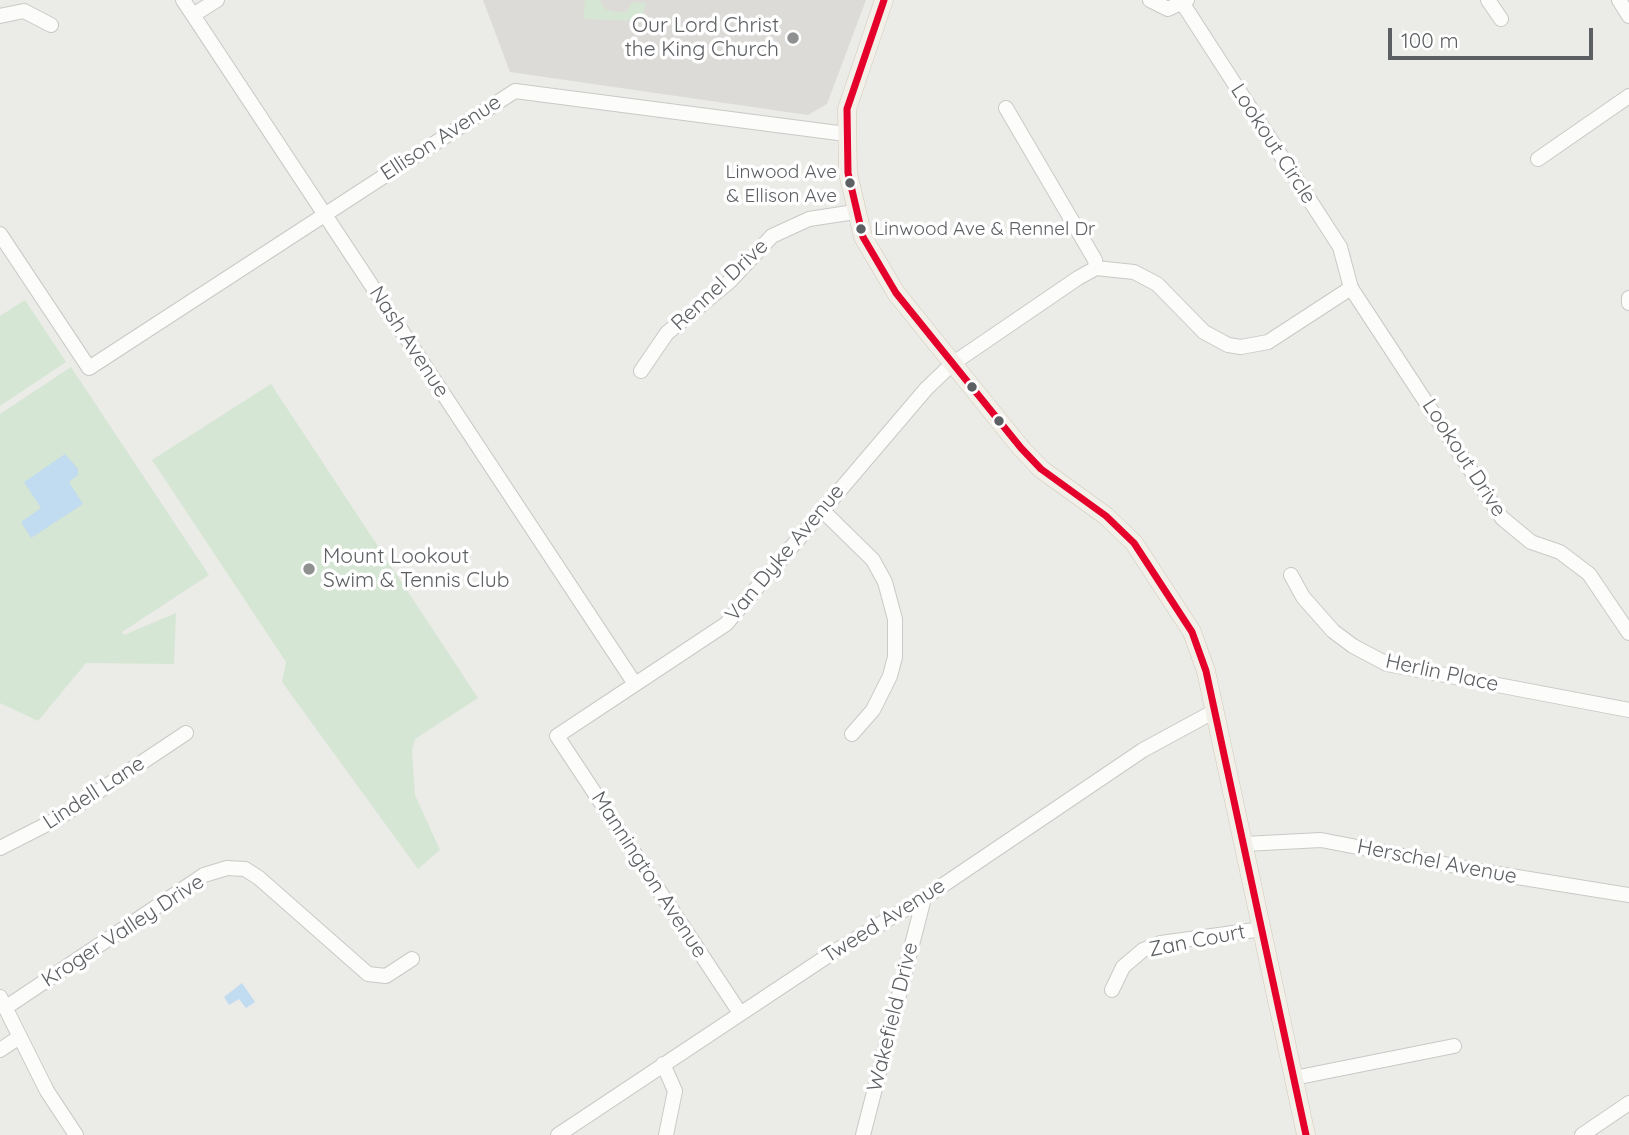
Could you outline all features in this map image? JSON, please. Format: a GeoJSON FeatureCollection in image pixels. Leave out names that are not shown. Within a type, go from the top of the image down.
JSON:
{"type":"FeatureCollection","features":[{"type":"Feature","properties":{"kind":"main road"},"geometry":{"type":"LineString","coordinates":[[884,0],[852,86],[846,134],[855,212],[878,266],[952,364],[1041,469],[1106,516],[1146,559],[1192,632],[1206,671],[1306,1135]]}},
{"type":"Feature","properties":{"kind":"street","name":"Nash Avenue"},"geometry":{"type":"LineString","coordinates":[[183,0],[635,684]]}},
{"type":"Feature","properties":{"kind":"street"},"geometry":{"type":"LineString","coordinates":[[193,15],[217,0]]}},
{"type":"Feature","properties":{"kind":"street","name":"Lookout Circle"},"geometry":{"type":"LineString","coordinates":[[1150,0],[1168,9],[1185,2],[1340,247],[1351,288]]}},
{"type":"Feature","properties":{"kind":"street"},"geometry":{"type":"LineString","coordinates":[[1488,0],[1500,19]]}},
{"type":"Feature","properties":{"kind":"street"},"geometry":{"type":"LineString","coordinates":[[1619,0],[1629,16]]}},
{"type":"Feature","properties":{"kind":"street"},"geometry":{"type":"LineString","coordinates":[[0,16],[24,11],[34,13],[51,24]]}},
{"type":"Feature","properties":{"kind":"street","name":"Ellison Avenue"},"geometry":{"type":"LineString","coordinates":[[0,234],[89,368],[514,91],[846,134]]}},
{"type":"Feature","properties":{"kind":"street"},"geometry":{"type":"LineString","coordinates":[[1538,159],[1629,96]]}},
{"type":"Feature","properties":{"kind":"street"},"geometry":{"type":"LineString","coordinates":[[1006,108],[1095,260],[1096,268],[1122,268],[1146,277],[1203,332],[1228,345],[1241,347],[1268,342],[1351,288]]}},
{"type":"Feature","properties":{"kind":"street","name":"Rennel Drive"},"geometry":{"type":"LineString","coordinates":[[641,371],[667,333],[730,281],[772,236],[809,219],[855,212]]}},
{"type":"Feature","properties":{"kind":"street","name":"Van Dyke Avenue"},"geometry":{"type":"LineString","coordinates":[[557,736],[726,624],[926,389],[952,364],[1096,268]]}},
{"type":"Feature","properties":{"kind":"street","name":"Lookout Drive"},"geometry":{"type":"LineString","coordinates":[[1351,288],[1502,518],[1531,542],[1560,552],[1590,574],[1629,633]]}},
{"type":"Feature","properties":{"kind":"street"},"geometry":{"type":"LineString","coordinates":[[822,510],[873,560],[885,582],[895,619],[895,657],[890,676],[873,710],[852,734]]}},
{"type":"Feature","properties":{"kind":"street","name":"Herlin Place"},"geometry":{"type":"LineString","coordinates":[[1291,575],[1303,597],[1333,631],[1353,646],[1387,664],[1629,710]]}},
{"type":"Feature","properties":{"kind":"street","name":"Tweed Avenue"},"geometry":{"type":"LineString","coordinates":[[558,1135],[740,1013],[924,898],[1143,750],[1213,712]]}},
{"type":"Feature","properties":{"kind":"street","name":"Lindell Lane"},"geometry":{"type":"LineString","coordinates":[[0,848],[57,819],[186,733]]}},
{"type":"Feature","properties":{"kind":"street","name":"Mannington Avenue"},"geometry":{"type":"LineString","coordinates":[[557,736],[740,1013]]}},
{"type":"Feature","properties":{"kind":"street","name":"Herschel Avenue"},"geometry":{"type":"LineString","coordinates":[[1244,844],[1321,840],[1486,872],[1629,895]]}},
{"type":"Feature","properties":{"kind":"street","name":"Kroger Valley Drive"},"geometry":{"type":"LineString","coordinates":[[3,1003],[204,875],[228,869],[245,869],[259,878],[350,961],[368,974],[386,976],[412,959]]}},
{"type":"Feature","properties":{"kind":"street","name":"Wakefield Drive"},"geometry":{"type":"LineString","coordinates":[[863,1135],[924,898]]}},
{"type":"Feature","properties":{"kind":"street","name":"Zan Court"},"geometry":{"type":"LineString","coordinates":[[1112,990],[1123,967],[1143,950],[1161,943],[1262,929]]}},
{"type":"Feature","properties":{"kind":"street"},"geometry":{"type":"LineString","coordinates":[[3,1003],[18,1038],[47,1091],[76,1135]]}},
{"type":"Feature","properties":{"kind":"street"},"geometry":{"type":"LineString","coordinates":[[0,1050],[18,1038]]}},
{"type":"Feature","properties":{"kind":"street"},"geometry":{"type":"LineString","coordinates":[[1294,1078],[1454,1046]]}},
{"type":"Feature","properties":{"kind":"street"},"geometry":{"type":"LineString","coordinates":[[663,1065],[675,1091],[666,1135]]}},
{"type":"Feature","properties":{"kind":"street"},"geometry":{"type":"LineString","coordinates":[[1581,1135],[1629,1103]]}},
{"type":"Feature","properties":{"kind":"shaded area"},"geometry":{"type":"Polygon","coordinates":[[[483,0],[866,0],[827,104],[808,115],[510,72],[483,0]]]}},
{"type":"Feature","properties":{"kind":"green space"},"geometry":{"type":"Polygon","coordinates":[[[585,0],[600,0],[605,9],[614,12],[626,12],[633,2],[646,3],[642,21],[583,19],[585,0]]]}},
{"type":"Feature","properties":{"kind":"green space"},"geometry":{"type":"Polygon","coordinates":[[[25,300],[66,362],[0,406],[0,316],[25,300]]]}},
{"type":"Feature","properties":{"kind":"green space"},"geometry":{"type":"Polygon","coordinates":[[[71,367],[209,575],[122,632],[124,635],[176,613],[174,664],[86,663],[38,721],[0,703],[0,414],[71,367]]]}},
{"type":"Feature","properties":{"kind":"green space","name":"Mount Lookout Swim & Tennis Club"},"geometry":{"type":"Polygon","coordinates":[[[271,384],[478,698],[415,739],[412,750],[415,795],[440,850],[418,869],[282,682],[286,662],[152,460],[271,384]]]}},
{"type":"Feature","properties":{"kind":"water"},"geometry":{"type":"Polygon","coordinates":[[[65,454],[78,469],[78,475],[69,482],[83,504],[31,538],[21,522],[41,508],[24,482],[65,454]]]}},
{"type":"Feature","properties":{"kind":"water"},"geometry":{"type":"Polygon","coordinates":[[[242,983],[255,1002],[246,1008],[239,999],[229,1005],[224,997],[242,983]]]}},
{"type":"Feature","properties":{"kind":"transit line"},"geometry":{"type":"LineString","coordinates":[[884,0],[847,109],[848,173],[863,237],[896,293],[1021,448],[1041,469],[1106,516],[1134,543],[1192,632],[1206,671],[1306,1135]]}},
{"type":"Feature","properties":{"kind":"place","name":"Our Lord Christ the King Church"},"geometry":{"type":"Point","coordinates":[793,38]}},
{"type":"Feature","properties":{"kind":"place","name":"Linwood Ave & Ellison Ave"},"geometry":{"type":"Point","coordinates":[850,183]}},
{"type":"Feature","properties":{"kind":"place","name":"Linwood Ave & Rennel Dr"},"geometry":{"type":"Point","coordinates":[861,229]}},
{"type":"Feature","properties":{"kind":"place","name":"Mount Lookout Swim & Tennis Club"},"geometry":{"type":"Point","coordinates":[309,569]}}]}
